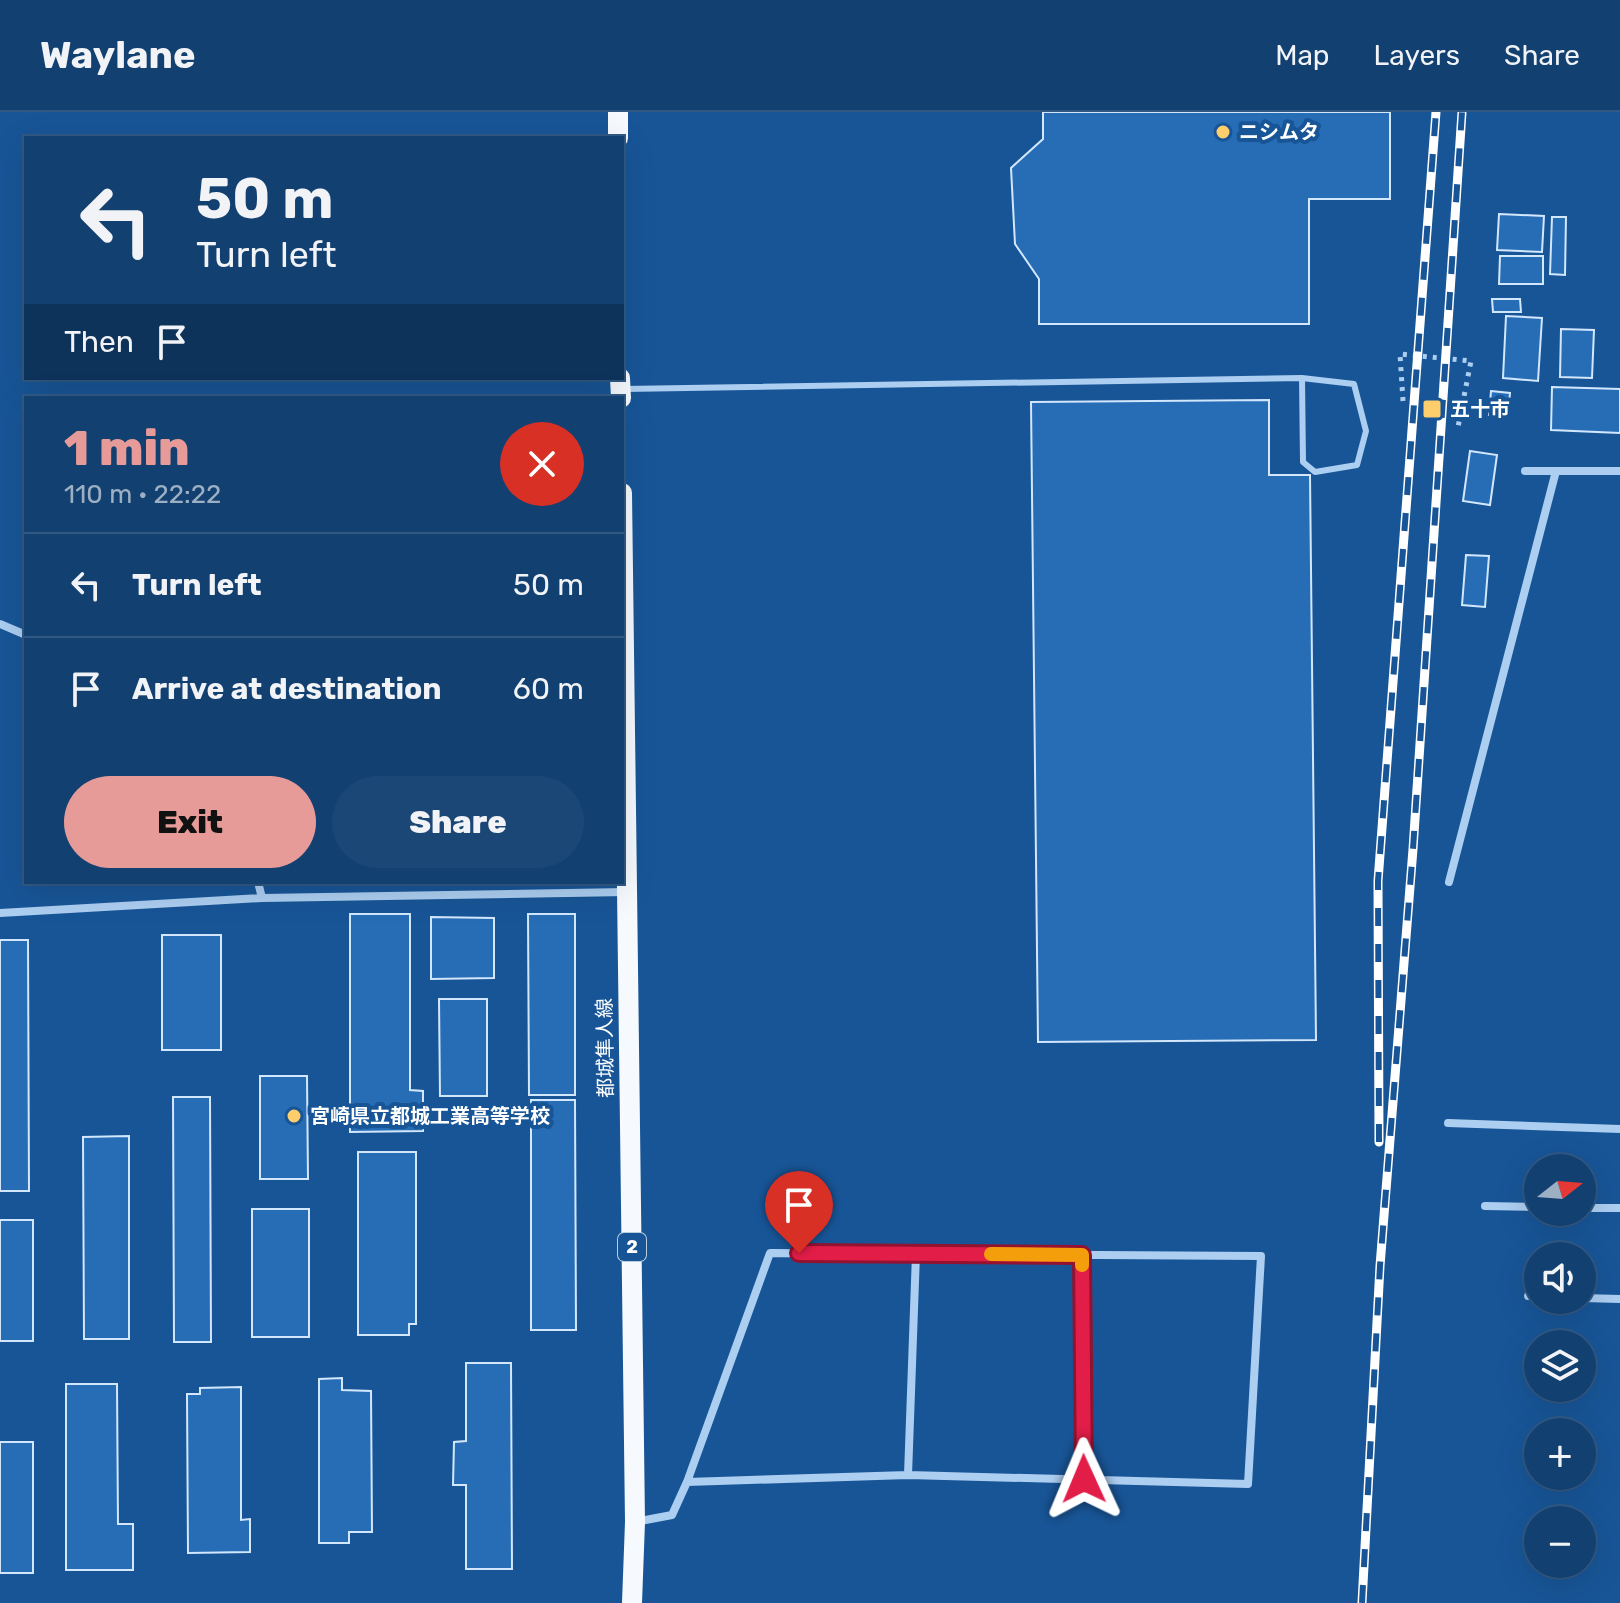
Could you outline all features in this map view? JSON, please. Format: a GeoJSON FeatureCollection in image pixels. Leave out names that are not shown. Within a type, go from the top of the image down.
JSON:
{"type":"FeatureCollection","features":[{"type":"Feature","properties":{"kind":"main road"},"geometry":{"type":"LineString","coordinates":[[618,112],[618,136]]}},
{"type":"Feature","properties":{"kind":"main road","name":"都城隼人線"},"geometry":{"type":"LineString","coordinates":[[624,626],[635,1522],[632,1603]]}},
{"type":"Feature","properties":{"kind":"street"},"geometry":{"type":"LineString","coordinates":[[1525,471],[1620,471]]}},
{"type":"Feature","properties":{"kind":"street"},"geometry":{"type":"LineString","coordinates":[[1449,882],[1556,471]]}},
{"type":"Feature","properties":{"kind":"street"},"geometry":{"type":"LineString","coordinates":[[0,624],[24,634]]}},
{"type":"Feature","properties":{"kind":"street"},"geometry":{"type":"LineString","coordinates":[[258,884],[262,898]]}},
{"type":"Feature","properties":{"kind":"street"},"geometry":{"type":"LineString","coordinates":[[0,913],[262,898],[628,892]]}},
{"type":"Feature","properties":{"kind":"street"},"geometry":{"type":"LineString","coordinates":[[1448,1123],[1620,1129]]}},
{"type":"Feature","properties":{"kind":"street"},"geometry":{"type":"LineString","coordinates":[[1485,1206],[1524,1207]]}},
{"type":"Feature","properties":{"kind":"street"},"geometry":{"type":"LineString","coordinates":[[1596,1208],[1620,1208]]}},
{"type":"Feature","properties":{"kind":"street"},"geometry":{"type":"LineString","coordinates":[[635,1522],[672,1515],[687,1482],[770,1253],[1261,1256],[1248,1484],[908,1475],[687,1482]]}},
{"type":"Feature","properties":{"kind":"street"},"geometry":{"type":"LineString","coordinates":[[908,1475],[916,1254]]}},
{"type":"Feature","properties":{"kind":"street"},"geometry":{"type":"LineString","coordinates":[[1082,1255],[1084,1479]]}},
{"type":"Feature","properties":{"kind":"street"},"geometry":{"type":"LineString","coordinates":[[1596,1298],[1620,1299]]}},
{"type":"Feature","properties":{"kind":"lane"},"geometry":{"type":"LineString","coordinates":[[620,388],[1302,378],[1354,384],[1366,431],[1357,465],[1315,472],[1303,462],[1302,378]]}},
{"type":"Feature","properties":{"kind":"path"},"geometry":{"type":"LineString","coordinates":[[1403,401],[1400,354],[1471,361],[1458,427]]}},
{"type":"Feature","properties":{"kind":"building"},"geometry":{"type":"Polygon","coordinates":[[[1043,112],[1390,112],[1390,199],[1309,199],[1309,324],[1039,324],[1039,279],[1015,244],[1011,168],[1043,139],[1043,112]]]}},
{"type":"Feature","properties":{"kind":"building"},"geometry":{"type":"Polygon","coordinates":[[[1499,214],[1544,216],[1542,252],[1497,250],[1499,214]]]}},
{"type":"Feature","properties":{"kind":"building"},"geometry":{"type":"Polygon","coordinates":[[[1552,217],[1566,217],[1565,275],[1550,274],[1552,217]]]}},
{"type":"Feature","properties":{"kind":"building"},"geometry":{"type":"Polygon","coordinates":[[[1500,256],[1543,256],[1543,284],[1499,284],[1500,256]]]}},
{"type":"Feature","properties":{"kind":"building"},"geometry":{"type":"Polygon","coordinates":[[[1492,299],[1520,299],[1521,312],[1493,312],[1492,299]]]}},
{"type":"Feature","properties":{"kind":"building"},"geometry":{"type":"Polygon","coordinates":[[[1506,316],[1542,318],[1538,381],[1503,378],[1506,316]]]}},
{"type":"Feature","properties":{"kind":"building"},"geometry":{"type":"Polygon","coordinates":[[[1561,329],[1594,330],[1592,378],[1560,377],[1561,329]]]}},
{"type":"Feature","properties":{"kind":"building"},"geometry":{"type":"Polygon","coordinates":[[[1552,387],[1620,389],[1620,433],[1551,430],[1552,387]]]}},
{"type":"Feature","properties":{"kind":"building"},"geometry":{"type":"Polygon","coordinates":[[[1491,391],[1510,393],[1508,416],[1489,415],[1491,391]]]}},
{"type":"Feature","properties":{"kind":"building"},"geometry":{"type":"Polygon","coordinates":[[[1269,400],[1269,475],[1310,475],[1316,1040],[1038,1042],[1031,402],[1269,400]]]}},
{"type":"Feature","properties":{"kind":"building"},"geometry":{"type":"Polygon","coordinates":[[[1470,451],[1497,455],[1490,505],[1463,501],[1470,451]]]}},
{"type":"Feature","properties":{"kind":"building"},"geometry":{"type":"Polygon","coordinates":[[[1466,555],[1489,556],[1485,607],[1462,605],[1466,555]]]}},
{"type":"Feature","properties":{"kind":"building"},"geometry":{"type":"Polygon","coordinates":[[[350,914],[410,914],[410,1090],[423,1091],[423,1131],[350,1132],[350,914]]]}},
{"type":"Feature","properties":{"kind":"building"},"geometry":{"type":"Polygon","coordinates":[[[528,914],[575,914],[575,1095],[529,1095],[528,914]]]}},
{"type":"Feature","properties":{"kind":"building"},"geometry":{"type":"Polygon","coordinates":[[[431,917],[494,918],[494,978],[431,979],[431,917]]]}},
{"type":"Feature","properties":{"kind":"building"},"geometry":{"type":"Polygon","coordinates":[[[162,935],[221,935],[221,1050],[162,1050],[162,935]]]}},
{"type":"Feature","properties":{"kind":"building"},"geometry":{"type":"Polygon","coordinates":[[[0,940],[28,940],[29,1191],[0,1191],[0,940]]]}},
{"type":"Feature","properties":{"kind":"building"},"geometry":{"type":"Polygon","coordinates":[[[439,999],[487,999],[487,1096],[440,1096],[439,999]]]}},
{"type":"Feature","properties":{"kind":"building"},"geometry":{"type":"Polygon","coordinates":[[[260,1076],[307,1076],[308,1179],[260,1179],[260,1076]]]}},
{"type":"Feature","properties":{"kind":"building"},"geometry":{"type":"Polygon","coordinates":[[[173,1097],[210,1097],[211,1342],[174,1342],[173,1097]]]}},
{"type":"Feature","properties":{"kind":"building"},"geometry":{"type":"Polygon","coordinates":[[[531,1100],[575,1100],[576,1330],[531,1330],[531,1100]]]}},
{"type":"Feature","properties":{"kind":"building"},"geometry":{"type":"Polygon","coordinates":[[[129,1136],[129,1339],[84,1339],[83,1137],[129,1136]]]}},
{"type":"Feature","properties":{"kind":"building"},"geometry":{"type":"Polygon","coordinates":[[[358,1152],[416,1152],[416,1324],[409,1324],[409,1335],[358,1335],[358,1152]]]}},
{"type":"Feature","properties":{"kind":"building"},"geometry":{"type":"Polygon","coordinates":[[[252,1209],[309,1209],[309,1337],[252,1337],[252,1209]]]}},
{"type":"Feature","properties":{"kind":"building"},"geometry":{"type":"Polygon","coordinates":[[[0,1220],[33,1220],[33,1341],[0,1341],[0,1220]]]}},
{"type":"Feature","properties":{"kind":"building"},"geometry":{"type":"Polygon","coordinates":[[[466,1363],[511,1363],[512,1569],[466,1569],[466,1485],[453,1485],[454,1442],[466,1441],[466,1363]]]}},
{"type":"Feature","properties":{"kind":"building"},"geometry":{"type":"Polygon","coordinates":[[[342,1378],[342,1390],[371,1391],[372,1532],[349,1532],[349,1543],[319,1543],[319,1379],[342,1378]]]}},
{"type":"Feature","properties":{"kind":"building"},"geometry":{"type":"Polygon","coordinates":[[[66,1384],[117,1384],[118,1524],[133,1524],[133,1570],[66,1570],[66,1384]]]}},
{"type":"Feature","properties":{"kind":"building"},"geometry":{"type":"Polygon","coordinates":[[[241,1387],[241,1520],[250,1519],[250,1552],[188,1553],[187,1394],[200,1394],[200,1388],[241,1387]]]}},
{"type":"Feature","properties":{"kind":"building"},"geometry":{"type":"Polygon","coordinates":[[[0,1442],[33,1442],[33,1573],[0,1573],[0,1442]]]}},
{"type":"Feature","properties":{"kind":"railway"},"geometry":{"type":"LineString","coordinates":[[1379,1142],[1378,881],[1436,112]]}},
{"type":"Feature","properties":{"kind":"railway"},"geometry":{"type":"LineString","coordinates":[[1362,1603],[1380,1266],[1413,849],[1462,112]]}},
{"type":"Feature","properties":{"kind":"slow traffic"},"geometry":{"type":"LineString","coordinates":[[991,1254],[1082,1255],[1082,1265]]}},
{"type":"Feature","properties":{"kind":"place","name":"ニシムタ"},"geometry":{"type":"Point","coordinates":[1223,132]}},
{"type":"Feature","properties":{"kind":"place","name":"五十市"},"geometry":{"type":"Point","coordinates":[1432,409]}},
{"type":"Feature","properties":{"kind":"place","name":"宮崎県立都城工業高等学校"},"geometry":{"type":"Point","coordinates":[294,1116]}},
{"type":"Feature","properties":{"kind":"route"},"geometry":{"type":"LineString","coordinates":[[799,1253],[1082,1255],[1084,1479]]}}]}
